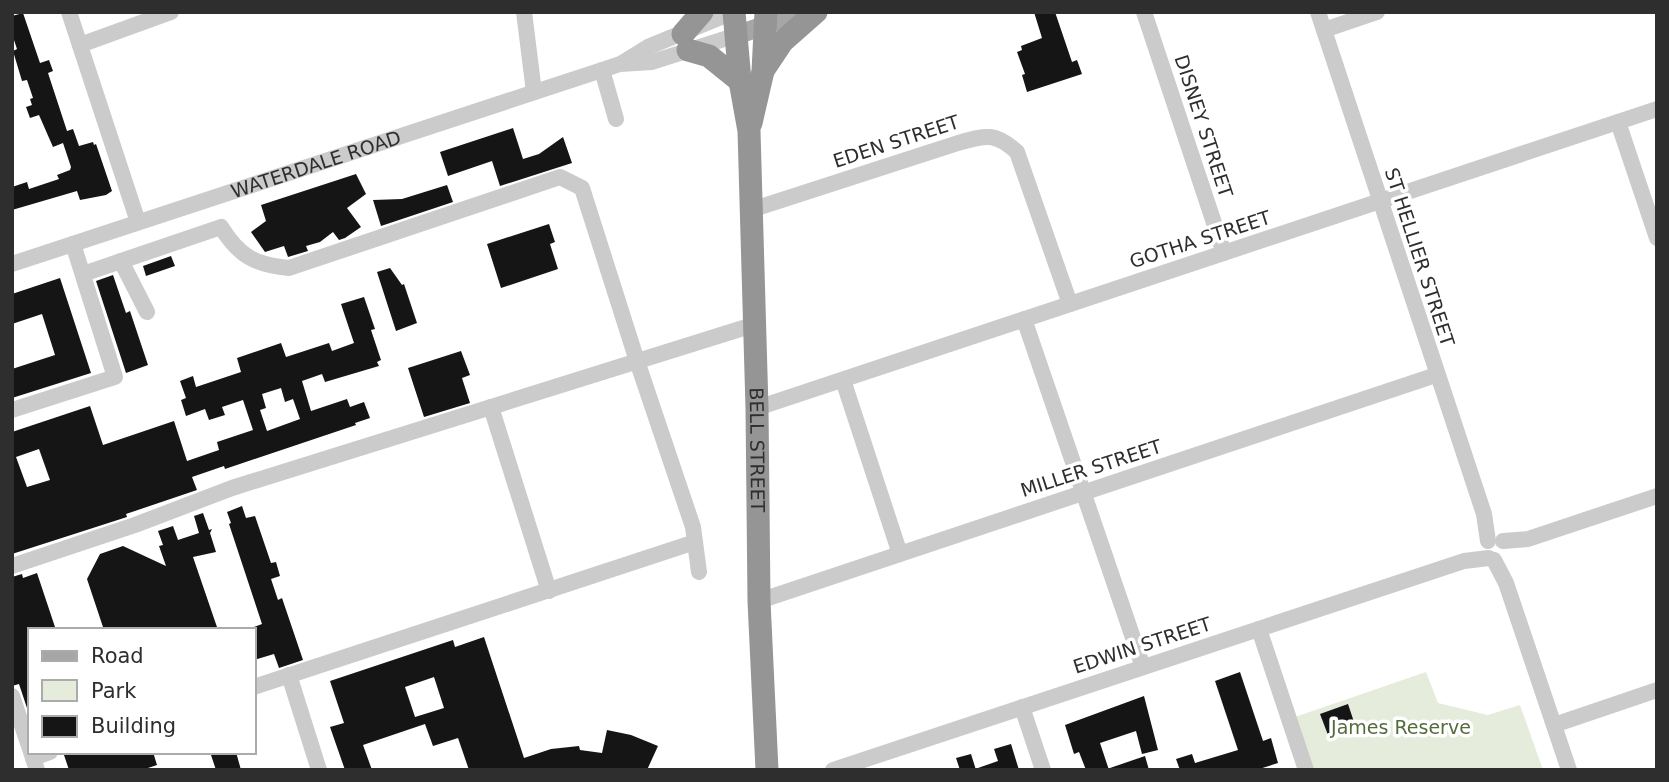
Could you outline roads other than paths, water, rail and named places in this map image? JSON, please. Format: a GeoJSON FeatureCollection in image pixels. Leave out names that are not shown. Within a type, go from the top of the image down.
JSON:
{"type":"FeatureCollection","features":[{"type":"Feature","properties":{"kind":"highway"},"geometry":{"type":"LineString","coordinates":[[702,12],[686,42],[709,56],[740,82]]}},
{"type":"Feature","properties":{"kind":"highway"},"geometry":{"type":"LineString","coordinates":[[763,71],[782,42],[816,12]]}},
{"type":"Feature","properties":{"kind":"highway","name":"BELL STREET"},"geometry":{"type":"LineString","coordinates":[[749,131],[763,71],[766,19]]}},
{"type":"Feature","properties":{"kind":"highway","name":"BELL STREET"},"geometry":{"type":"LineString","coordinates":[[735,20],[740,82],[749,131],[757,408],[759,601],[767,770]]}},
{"type":"Feature","properties":{"kind":"main road","name":"WATERDALE ROAD"},"geometry":{"type":"LineString","coordinates":[[735,20],[766,19],[803,12]]}},
{"type":"Feature","properties":{"kind":"street"},"geometry":{"type":"LineString","coordinates":[[69,12],[138,222]]}},
{"type":"Feature","properties":{"kind":"street"},"geometry":{"type":"LineString","coordinates":[[80,45],[171,12]]}},
{"type":"Feature","properties":{"kind":"street"},"geometry":{"type":"LineString","coordinates":[[524,12],[534,92]]}},
{"type":"Feature","properties":{"kind":"street","name":"DISNEY STREET"},"geometry":{"type":"LineString","coordinates":[[1144,12],[1224,253]]}},
{"type":"Feature","properties":{"kind":"street","name":"ST HELLIER STREET"},"geometry":{"type":"LineString","coordinates":[[1318,12],[1569,770]]}},
{"type":"Feature","properties":{"kind":"street"},"geometry":{"type":"LineString","coordinates":[[1324,30],[1377,12]]}},
{"type":"Feature","properties":{"kind":"street","name":"WATERDALE ROAD"},"geometry":{"type":"LineString","coordinates":[[686,42],[735,20]]}},
{"type":"Feature","properties":{"kind":"street","name":"WATERDALE ROAD"},"geometry":{"type":"LineString","coordinates":[[12,264],[620,64],[648,47],[686,42],[735,20]]}},
{"type":"Feature","properties":{"kind":"street"},"geometry":{"type":"LineString","coordinates":[[602,70],[616,118]]}},
{"type":"Feature","properties":{"kind":"street","name":"GOTHA STREET"},"geometry":{"type":"LineString","coordinates":[[757,408],[1657,109]]}},
{"type":"Feature","properties":{"kind":"street"},"geometry":{"type":"LineString","coordinates":[[1618,122],[1657,238]]}},
{"type":"Feature","properties":{"kind":"street","name":"EDEN STREET"},"geometry":{"type":"LineString","coordinates":[[751,210],[981,137],[1003,139],[1017,152],[1070,304]]}},
{"type":"Feature","properties":{"kind":"street"},"geometry":{"type":"LineString","coordinates":[[83,274],[221,228],[230,243],[248,259],[289,268],[560,177],[582,188],[693,527],[699,572]]}},
{"type":"Feature","properties":{"kind":"street"},"geometry":{"type":"LineString","coordinates":[[12,410],[115,377],[73,244]]}},
{"type":"Feature","properties":{"kind":"street"},"geometry":{"type":"LineString","coordinates":[[121,261],[146,313]]}},
{"type":"Feature","properties":{"kind":"street"},"geometry":{"type":"LineString","coordinates":[[1024,319],[1143,667]]}},
{"type":"Feature","properties":{"kind":"street"},"geometry":{"type":"LineString","coordinates":[[12,566],[135,525],[232,488],[753,325]]}},
{"type":"Feature","properties":{"kind":"street","name":"MILLER STREET"},"geometry":{"type":"LineString","coordinates":[[759,601],[1436,375]]}},
{"type":"Feature","properties":{"kind":"street"},"geometry":{"type":"LineString","coordinates":[[842,380],[900,554]]}},
{"type":"Feature","properties":{"kind":"street"},"geometry":{"type":"LineString","coordinates":[[491,407],[549,591]]}},
{"type":"Feature","properties":{"kind":"street","name":"EDWIN STREET"},"geometry":{"type":"LineString","coordinates":[[833,770],[868,764],[1022,707],[1657,496]]}},
{"type":"Feature","properties":{"kind":"street"},"geometry":{"type":"LineString","coordinates":[[256,686],[695,541]]}},
{"type":"Feature","properties":{"kind":"street"},"geometry":{"type":"LineString","coordinates":[[1259,629],[1306,770]]}},
{"type":"Feature","properties":{"kind":"street"},"geometry":{"type":"LineString","coordinates":[[289,676],[319,770]]}},
{"type":"Feature","properties":{"kind":"street"},"geometry":{"type":"LineString","coordinates":[[1554,725],[1657,690]]}},
{"type":"Feature","properties":{"kind":"street"},"geometry":{"type":"LineString","coordinates":[[12,696],[28,745]]}},
{"type":"Feature","properties":{"kind":"street"},"geometry":{"type":"LineString","coordinates":[[1022,707],[1043,770]]}},
{"type":"Feature","properties":{"kind":"park label","name":"James Reserve"},"geometry":{"type":"Point","coordinates":[1401,727]}}]}
